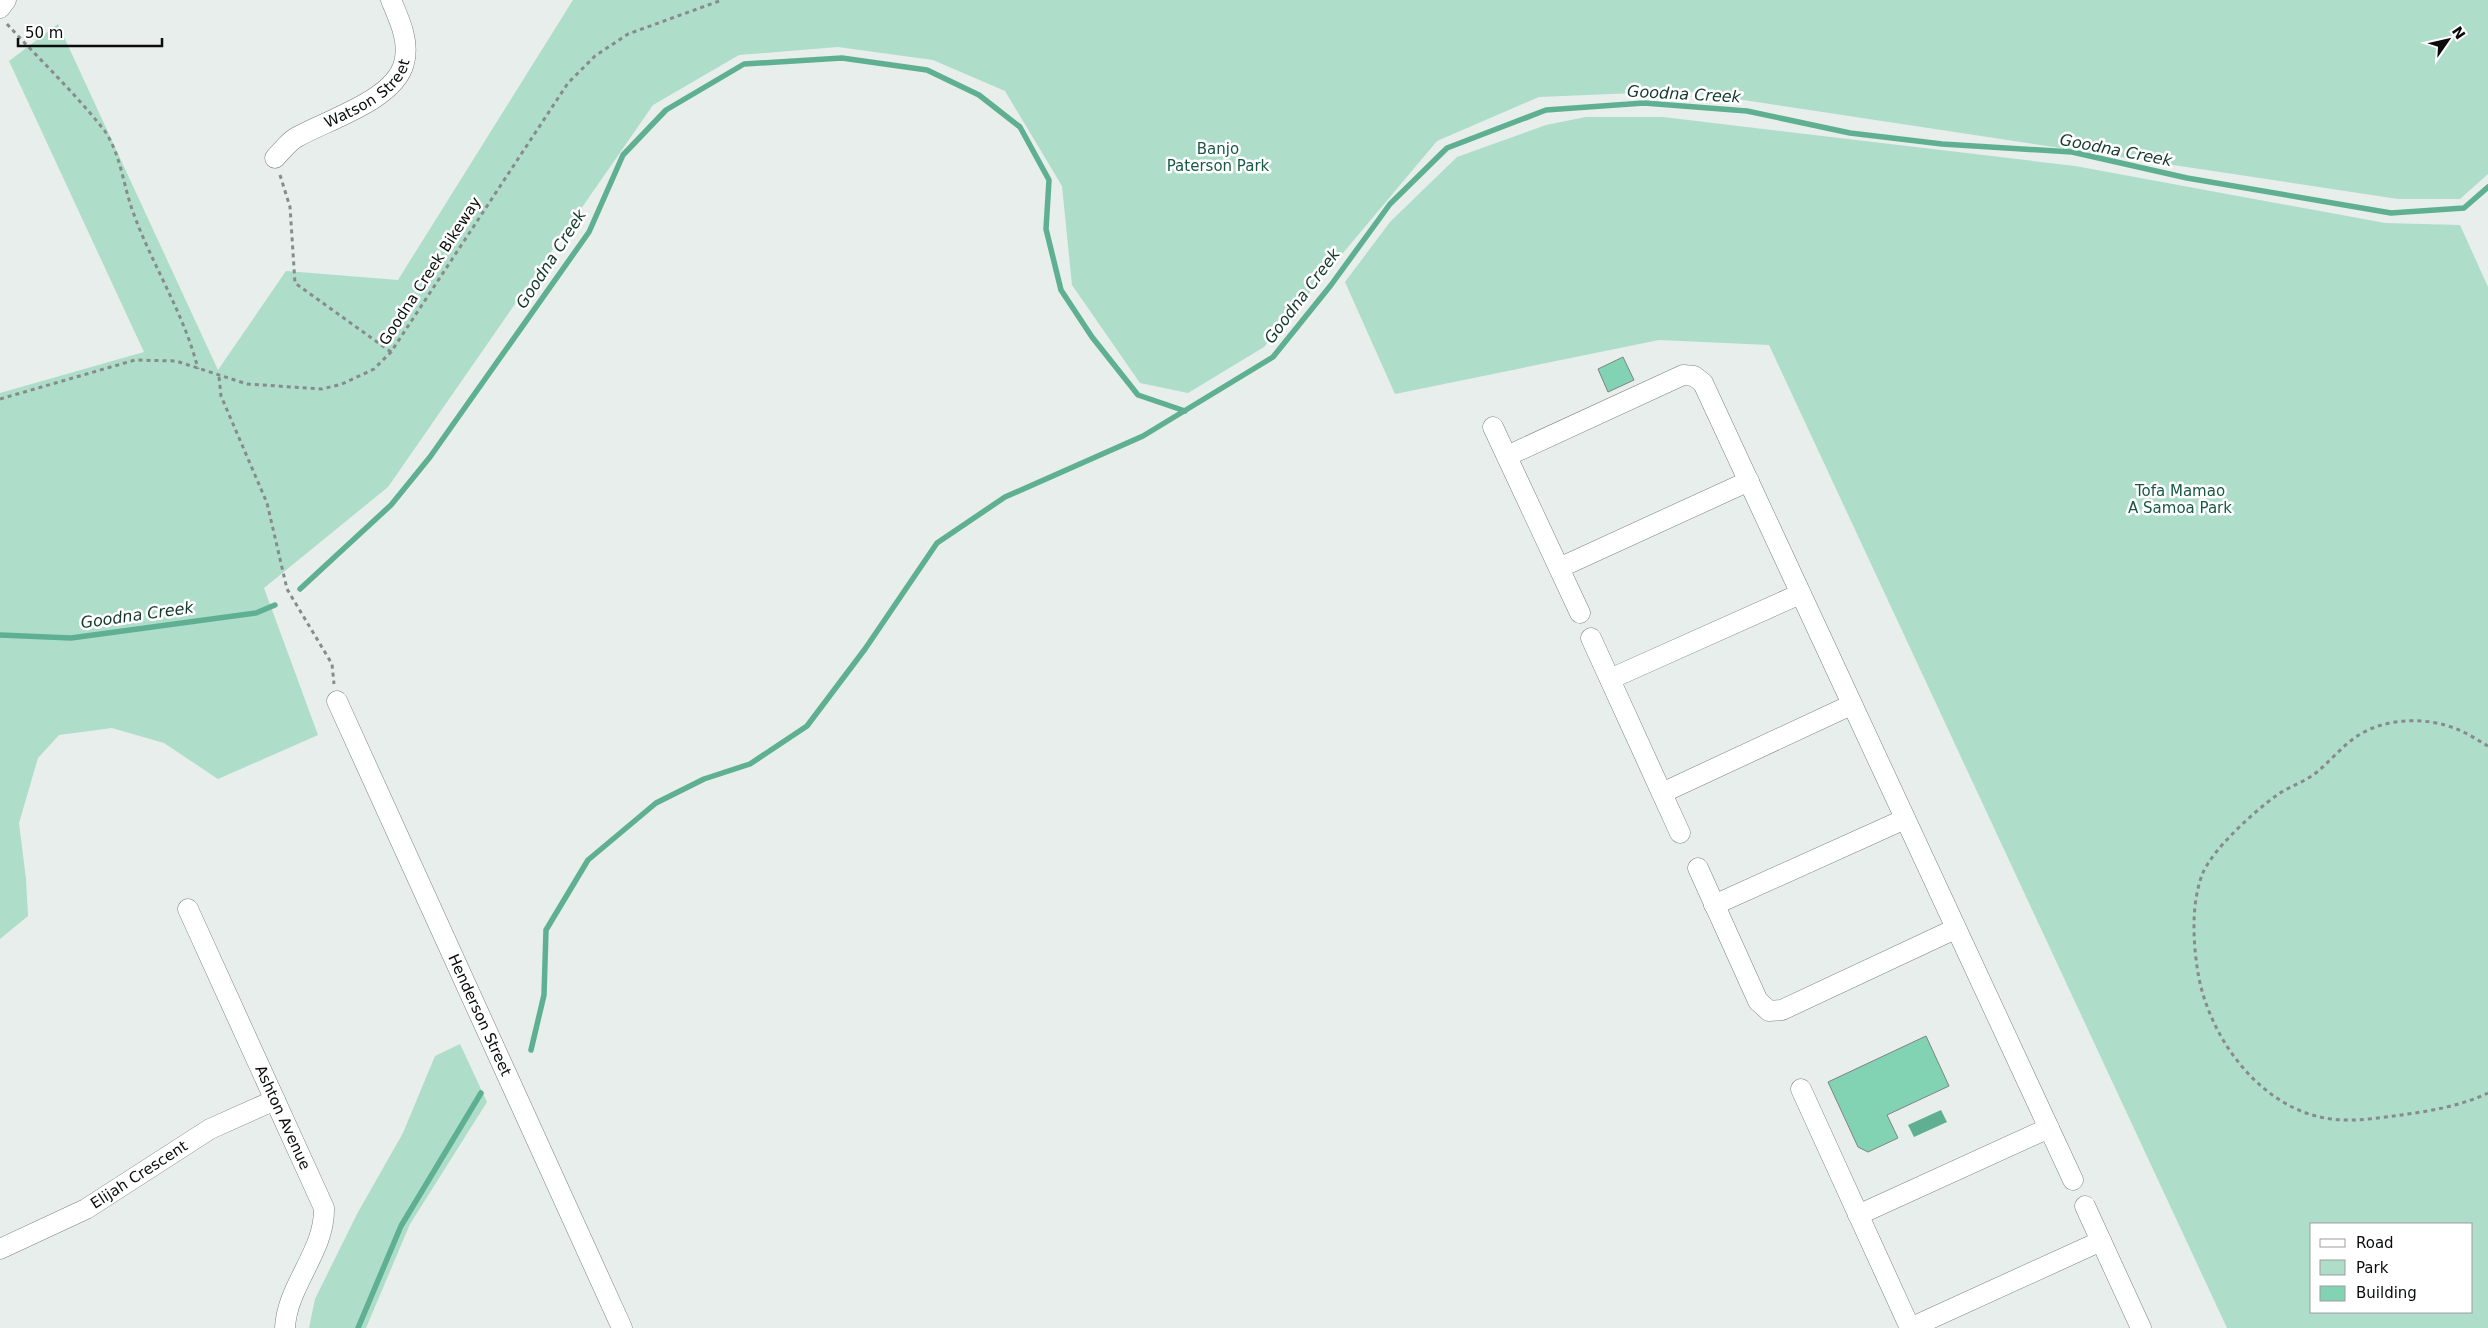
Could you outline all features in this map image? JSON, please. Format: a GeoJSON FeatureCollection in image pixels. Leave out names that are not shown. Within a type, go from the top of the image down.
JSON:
{"type":"FeatureCollection","features":[{"type":"Feature","properties":{"kind":"street"},"geometry":{"type":"LineString","coordinates":[[0,8],[6,0]]}},
{"type":"Feature","properties":{"kind":"street","name":"Watson Street"},"geometry":{"type":"LineString","coordinates":[[275,158],[295,138],[366,105],[396,80],[404,62],[404,33],[391,0]]}},
{"type":"Feature","properties":{"kind":"street"},"geometry":{"type":"LineString","coordinates":[[1507,456],[1689,374],[1703,383],[2073,1180]]}},
{"type":"Feature","properties":{"kind":"street"},"geometry":{"type":"LineString","coordinates":[[1493,427],[1580,613]]}},
{"type":"Feature","properties":{"kind":"street"},"geometry":{"type":"LineString","coordinates":[[1559,568],[1749,482]]}},
{"type":"Feature","properties":{"kind":"street"},"geometry":{"type":"LineString","coordinates":[[1610,679],[1800,594]]}},
{"type":"Feature","properties":{"kind":"street"},"geometry":{"type":"LineString","coordinates":[[1591,638],[1680,833]]}},
{"type":"Feature","properties":{"kind":"street","name":"Henderson Street"},"geometry":{"type":"LineString","coordinates":[[337,702],[622,1328]]}},
{"type":"Feature","properties":{"kind":"street"},"geometry":{"type":"LineString","coordinates":[[1662,793],[1851,705]]}},
{"type":"Feature","properties":{"kind":"street"},"geometry":{"type":"LineString","coordinates":[[1714,905],[1904,819]]}},
{"type":"Feature","properties":{"kind":"street"},"geometry":{"type":"LineString","coordinates":[[1698,868],[1758,1001],[1769,1011],[1782,1010],[1955,929]]}},
{"type":"Feature","properties":{"kind":"street","name":"Ashton Avenue"},"geometry":{"type":"LineString","coordinates":[[188,909],[324,1208],[323,1230],[288,1306],[285,1328]]}},
{"type":"Feature","properties":{"kind":"street"},"geometry":{"type":"LineString","coordinates":[[1801,1089],[1910,1328],[2101,1241]]}},
{"type":"Feature","properties":{"kind":"street","name":"Elijah Crescent"},"geometry":{"type":"LineString","coordinates":[[0,1249],[86,1209],[210,1129],[275,1100]]}},
{"type":"Feature","properties":{"kind":"street"},"geometry":{"type":"LineString","coordinates":[[1858,1215],[2049,1128]]}},
{"type":"Feature","properties":{"kind":"street"},"geometry":{"type":"LineString","coordinates":[[2085,1206],[2141,1328]]}},
{"type":"Feature","properties":{"kind":"path","name":"Goodna Creek Bikeway"},"geometry":{"type":"LineString","coordinates":[[0,399],[135,360],[176,361],[247,384],[322,389],[342,384],[374,369],[391,352],[568,83],[595,56],[628,34],[722,0]]}},
{"type":"Feature","properties":{"kind":"path"},"geometry":{"type":"LineString","coordinates":[[0,16],[104,131],[114,147],[133,212],[190,337],[199,369]]}},
{"type":"Feature","properties":{"kind":"path"},"geometry":{"type":"LineString","coordinates":[[275,158],[290,207],[295,283],[391,352]]}},
{"type":"Feature","properties":{"kind":"path"},"geometry":{"type":"LineString","coordinates":[[219,376],[221,396],[267,503],[288,589],[332,664],[337,702]]}},
{"type":"Feature","properties":{"kind":"path"},"geometry":{"type":"LineString","coordinates":[[2488,746],[2460,730],[2440,724],[2413,721],[2389,723],[2372,728],[2352,739],[2314,775],[2279,794],[2215,852],[2202,876],[2194,915],[2195,950],[2201,986],[2211,1019],[2228,1047],[2255,1079],[2284,1104],[2331,1119],[2371,1119],[2433,1111],[2488,1092]]}},
{"type":"Feature","properties":{"kind":"green space","name":"Banjo Paterson Park"},"geometry":{"type":"Polygon","coordinates":[[[573,0],[2488,0],[2488,174],[2460,199],[2398,199],[1684,91],[1539,97],[1437,141],[1264,347],[1188,393],[1140,383],[1072,285],[1062,186],[1005,91],[933,60],[838,47],[739,55],[653,105],[388,487],[264,588],[318,735],[218,779],[164,743],[112,728],[59,735],[38,758],[19,823],[26,879],[28,916],[0,939],[0,393],[144,352],[9,61],[58,24],[218,370],[286,271],[398,280],[573,0]]]}},
{"type":"Feature","properties":{"kind":"green space","name":"Tofa Mamao A Samoa Park"},"geometry":{"type":"Polygon","coordinates":[[[1586,117],[1663,117],[2075,166],[2385,223],[2460,225],[2488,287],[2488,1328],[2227,1328],[1769,345],[1659,340],[1395,394],[1345,282],[1390,222],[1457,157],[1546,125],[1586,117]]]}},
{"type":"Feature","properties":{"kind":"green space"},"geometry":{"type":"Polygon","coordinates":[[[460,1044],[487,1102],[410,1224],[366,1328],[309,1328],[315,1299],[357,1214],[403,1133],[435,1056],[460,1044]]]}},
{"type":"Feature","properties":{"kind":"shaded area"},"geometry":{"type":"Polygon","coordinates":[[[1941,1110],[1947,1122],[1914,1137],[1908,1125],[1941,1110]]]}},
{"type":"Feature","properties":{"kind":"building"},"geometry":{"type":"Polygon","coordinates":[[[1623,357],[1634,380],[1608,392],[1598,369],[1623,357]]]}},
{"type":"Feature","properties":{"kind":"building"},"geometry":{"type":"Polygon","coordinates":[[[1926,1036],[1949,1086],[1887,1115],[1898,1138],[1868,1152],[1858,1147],[1828,1082],[1926,1036]]]}},
{"type":"Feature","properties":{"kind":"waterway","name":"Goodna Creek"},"geometry":{"type":"LineString","coordinates":[[300,589],[391,505],[430,457],[589,232],[623,155],[666,110],[744,64],[842,58],[927,70],[979,95],[1020,127],[1049,180],[1046,229],[1061,290],[1092,337],[1138,395],[1185,411]]}},
{"type":"Feature","properties":{"kind":"waterway","name":"Goodna Creek"},"geometry":{"type":"LineString","coordinates":[[531,1050],[544,995],[546,930],[588,860],[656,803],[704,779],[750,764],[807,726],[865,649],[937,543],[1005,497],[1143,436],[1273,357],[1331,285],[1390,204],[1447,148],[1546,110],[1644,103],[1747,111],[1850,133],[1942,144],[2072,152],[2187,178],[2391,213],[2464,208],[2488,187]]}},
{"type":"Feature","properties":{"kind":"waterway","name":"Goodna Creek"},"geometry":{"type":"LineString","coordinates":[[0,635],[71,638],[256,613],[275,605]]}},
{"type":"Feature","properties":{"kind":"waterway"},"geometry":{"type":"LineString","coordinates":[[358,1328],[401,1226],[481,1093]]}}]}
